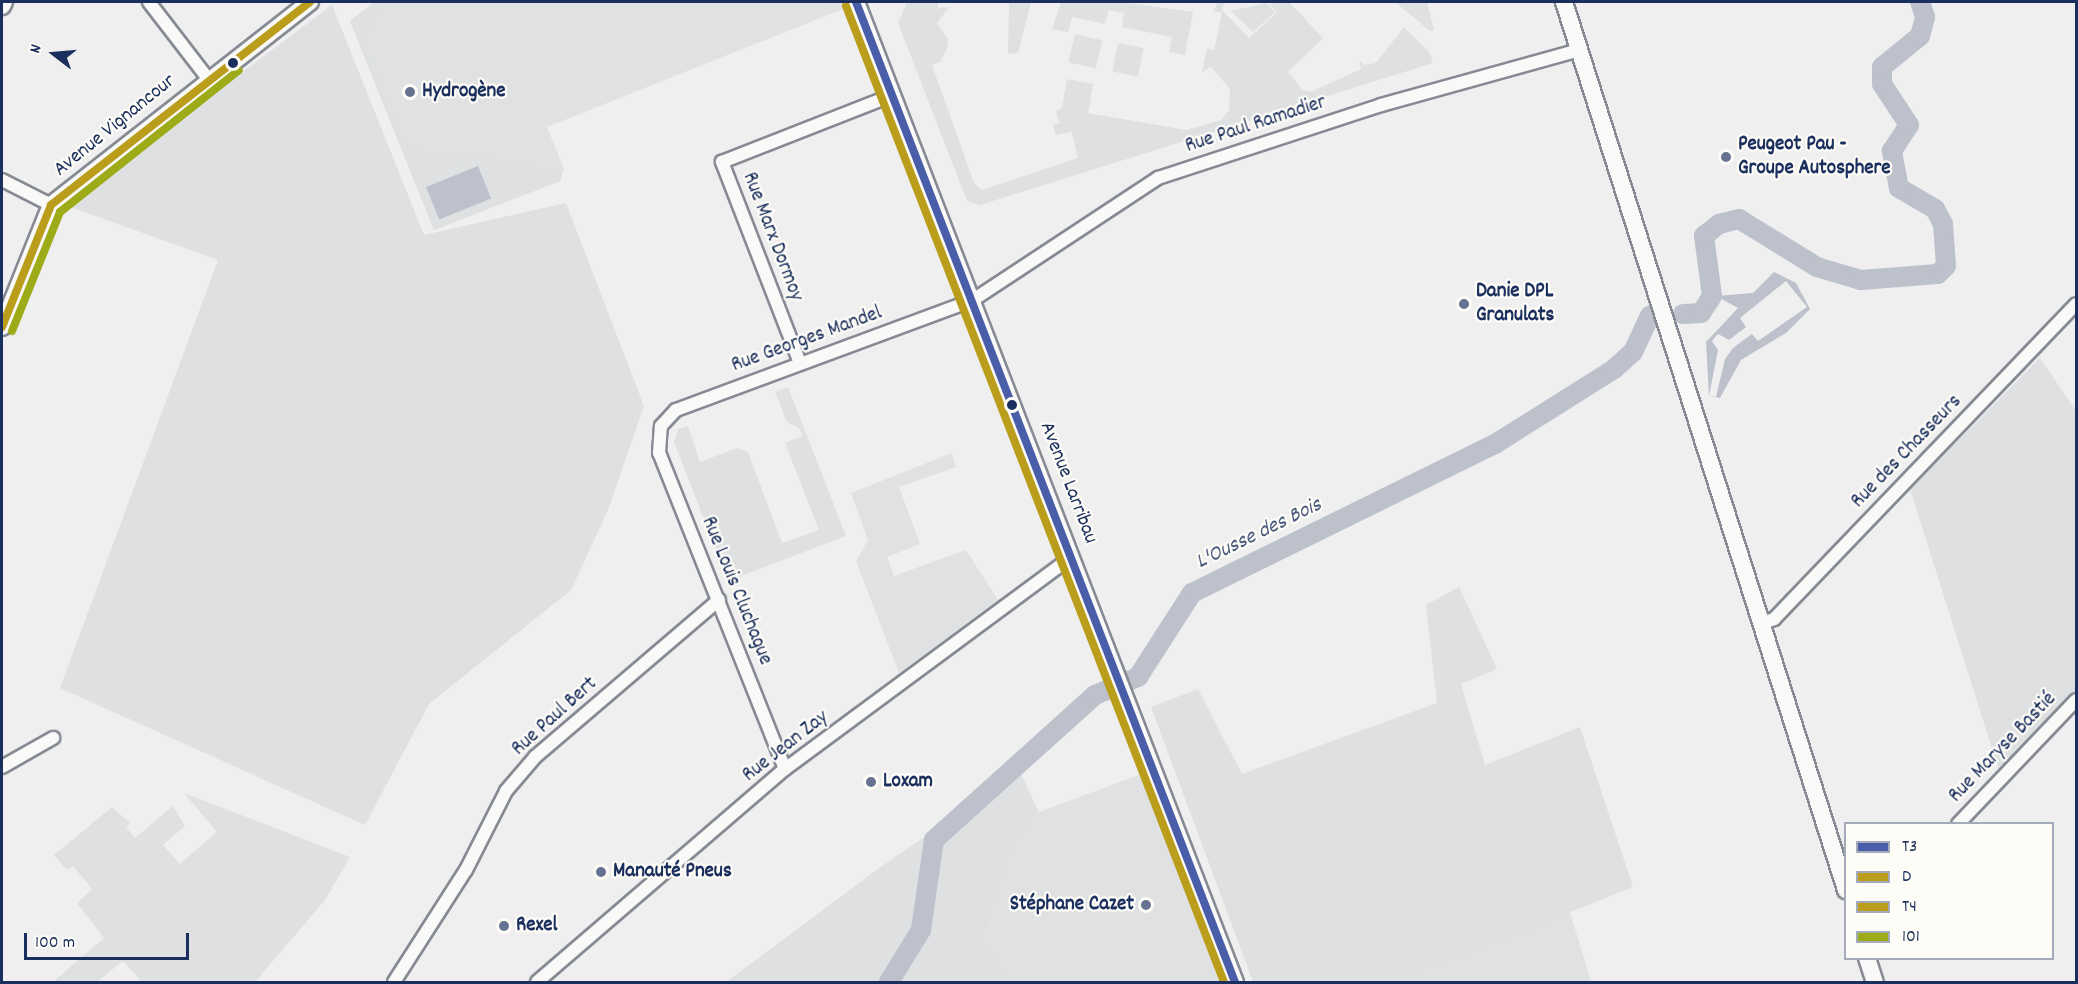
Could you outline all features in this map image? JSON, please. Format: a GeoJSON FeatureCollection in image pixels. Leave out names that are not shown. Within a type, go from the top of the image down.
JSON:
{"type":"FeatureCollection","features":[{"type":"Feature","properties":{"kind":"street"},"geometry":{"type":"LineString","coordinates":[[2,6],[4,2]]}},
{"type":"Feature","properties":{"kind":"street"},"geometry":{"type":"LineString","coordinates":[[148,2],[209,80]]}},
{"type":"Feature","properties":{"kind":"street","name":"Avenue Vignancour"},"geometry":{"type":"LineString","coordinates":[[2,327],[51,205],[310,2]]}},
{"type":"Feature","properties":{"kind":"street","name":"Avenue Larribau"},"geometry":{"type":"LineString","coordinates":[[856,2],[1128,698],[1235,982]]}},
{"type":"Feature","properties":{"kind":"street"},"geometry":{"type":"LineString","coordinates":[[1564,2],[1844,887]]}},
{"type":"Feature","properties":{"kind":"street","name":"Rue Paul Ramadier"},"geometry":{"type":"LineString","coordinates":[[973,300],[1158,178],[1381,105],[1579,50]]}},
{"type":"Feature","properties":{"kind":"street","name":"Rue Marx Dormoy"},"geometry":{"type":"LineString","coordinates":[[800,363],[722,162],[893,95]]}},
{"type":"Feature","properties":{"kind":"street"},"geometry":{"type":"LineString","coordinates":[[2,180],[51,205]]}},
{"type":"Feature","properties":{"kind":"street","name":"Rue Georges Mandel"},"geometry":{"type":"LineString","coordinates":[[661,426],[676,410],[973,300]]}},
{"type":"Feature","properties":{"kind":"street","name":"Rue des Chasseurs"},"geometry":{"type":"LineString","coordinates":[[1762,623],[1774,619],[2076,304]]}},
{"type":"Feature","properties":{"kind":"street","name":"Rue Louis Cluchague"},"geometry":{"type":"LineString","coordinates":[[661,426],[659,453],[785,770]]}},
{"type":"Feature","properties":{"kind":"street","name":"Rue Jean Zay"},"geometry":{"type":"LineString","coordinates":[[537,982],[785,770],[1072,557]]}},
{"type":"Feature","properties":{"kind":"street","name":"Rue Paul Bert"},"geometry":{"type":"LineString","coordinates":[[394,982],[466,870],[506,791],[535,757],[719,600]]}},
{"type":"Feature","properties":{"kind":"street","name":"Rue Maryse Bastié"},"geometry":{"type":"LineString","coordinates":[[1960,822],[2076,700]]}},
{"type":"Feature","properties":{"kind":"street"},"geometry":{"type":"LineString","coordinates":[[2,767],[53,738]]}},
{"type":"Feature","properties":{"kind":"street"},"geometry":{"type":"LineString","coordinates":[[1868,960],[1875,982]]}},
{"type":"Feature","properties":{"kind":"shaded area"},"geometry":{"type":"Polygon","coordinates":[[[374,2],[384,2],[367,32],[366,51],[400,137],[409,149],[454,160],[455,164],[463,163],[462,156],[519,164],[562,174],[560,181],[434,230],[350,21],[374,2]]]}},
{"type":"Feature","properties":{"kind":"shaded area"},"geometry":{"type":"Polygon","coordinates":[[[375,2],[843,2],[845,8],[547,127],[564,169],[560,181],[434,230],[350,21],[375,2]]]}},
{"type":"Feature","properties":{"kind":"shaded area"},"geometry":{"type":"Polygon","coordinates":[[[907,2],[938,2],[938,8],[949,7],[937,23],[948,39],[947,49],[940,62],[932,65],[974,183],[982,190],[1078,158],[1072,132],[1056,135],[1053,125],[1060,123],[1056,112],[1062,107],[1067,79],[1093,84],[1088,113],[1186,130],[1221,120],[1229,110],[1230,89],[1211,67],[1202,72],[1207,49],[1214,50],[1222,13],[1213,11],[1218,2],[1224,2],[1222,10],[1249,38],[1277,12],[1270,5],[1274,2],[1289,2],[1323,38],[1288,72],[1303,90],[1311,92],[1361,69],[1359,60],[1364,65],[1376,63],[1404,27],[1430,53],[1433,63],[980,205],[967,201],[898,23],[907,2]]]}},
{"type":"Feature","properties":{"kind":"shaded area"},"geometry":{"type":"Polygon","coordinates":[[[1031,2],[1018,53],[1008,54],[1009,3],[1031,2]]]}},
{"type":"Feature","properties":{"kind":"shaded area"},"geometry":{"type":"Polygon","coordinates":[[[1061,2],[1120,2],[1193,12],[1185,55],[1169,52],[1172,37],[1122,27],[1124,13],[1109,10],[1105,24],[1072,17],[1068,32],[1052,29],[1061,2]]]}},
{"type":"Feature","properties":{"kind":"shaded area"},"geometry":{"type":"Polygon","coordinates":[[[1395,2],[1427,2],[1434,30],[1430,31],[1395,2]]]}},
{"type":"Feature","properties":{"kind":"shaded area"},"geometry":{"type":"Polygon","coordinates":[[[1266,3],[1275,12],[1253,32],[1231,11],[1266,3]]]}},
{"type":"Feature","properties":{"kind":"shaded area"},"geometry":{"type":"Polygon","coordinates":[[[332,5],[424,235],[566,203],[644,406],[608,510],[571,590],[429,704],[365,825],[60,688],[218,260],[65,205],[332,5]]]}},
{"type":"Feature","properties":{"kind":"shaded area"},"geometry":{"type":"Polygon","coordinates":[[[1075,34],[1102,40],[1096,69],[1068,62],[1075,34]]]}},
{"type":"Feature","properties":{"kind":"shaded area"},"geometry":{"type":"Polygon","coordinates":[[[1118,43],[1144,48],[1138,76],[1112,71],[1118,43]]]}},
{"type":"Feature","properties":{"kind":"shaded area"},"geometry":{"type":"Polygon","coordinates":[[[478,166],[491,198],[439,219],[426,187],[478,166]]]}},
{"type":"Feature","properties":{"kind":"shaded area"},"geometry":{"type":"Polygon","coordinates":[[[1774,272],[1796,283],[1810,309],[1786,333],[1741,360],[1720,398],[1709,396],[1706,342],[1738,308],[1716,296],[1753,293],[1774,272]]]}},
{"type":"Feature","properties":{"kind":"shaded area"},"geometry":{"type":"Polygon","coordinates":[[[2040,358],[2076,411],[2076,692],[2000,774],[1910,489],[2040,358]]]}},
{"type":"Feature","properties":{"kind":"shaded area"},"geometry":{"type":"Polygon","coordinates":[[[788,387],[846,536],[728,581],[674,442],[678,429],[688,426],[700,462],[737,448],[748,452],[782,543],[819,530],[785,443],[802,436],[799,428],[787,422],[775,392],[788,387]]]}},
{"type":"Feature","properties":{"kind":"shaded area"},"geometry":{"type":"Polygon","coordinates":[[[952,453],[956,467],[899,487],[920,544],[887,557],[894,576],[966,550],[998,600],[899,673],[856,561],[868,540],[851,493],[952,453]]]}},
{"type":"Feature","properties":{"kind":"shaded area"},"geometry":{"type":"Polygon","coordinates":[[[1459,587],[1497,669],[1461,684],[1485,765],[1580,727],[1633,887],[1397,982],[1253,982],[1151,707],[1198,689],[1242,774],[1437,703],[1426,605],[1459,587]]]}},
{"type":"Feature","properties":{"kind":"shaded area"},"geometry":{"type":"Polygon","coordinates":[[[1155,769],[1235,982],[1015,982],[982,947],[1012,852],[1039,812],[1155,769]]]}},
{"type":"Feature","properties":{"kind":"shaded area"},"geometry":{"type":"Polygon","coordinates":[[[1020,772],[1039,812],[1012,852],[982,946],[1015,982],[726,982],[882,866],[1020,772]]]}},
{"type":"Feature","properties":{"kind":"shaded area"},"geometry":{"type":"Polygon","coordinates":[[[184,793],[350,857],[325,900],[255,982],[142,982],[123,961],[97,982],[53,982],[104,938],[77,903],[92,889],[73,866],[67,870],[54,855],[112,807],[130,823],[126,827],[135,838],[173,806],[185,826],[163,845],[180,864],[217,832],[184,793]]]}},
{"type":"Feature","properties":{"kind":"shaded area"},"geometry":{"type":"Polygon","coordinates":[[[1570,912],[1591,982],[1397,982],[1570,912]]]}},
{"type":"Feature","properties":{"kind":"pier"},"geometry":{"type":"Polygon","coordinates":[[[1786,281],[1807,307],[1758,341],[1752,334],[1733,348],[1725,359],[1716,397],[1709,396],[1718,350],[1712,341],[1718,334],[1729,340],[1746,327],[1740,318],[1786,281]]]}},
{"type":"Feature","properties":{"kind":"waterway","name":"L'Ousse des Bois"},"geometry":{"type":"LineString","coordinates":[[1683,314],[1701,313],[1712,296],[1704,236],[1719,224],[1739,219],[1817,267],[1861,280],[1938,274],[1946,266],[1943,224],[1935,209],[1899,188],[1892,151],[1909,125],[1882,84],[1882,67],[1920,36],[1925,17],[1920,2]]}},
{"type":"Feature","properties":{"kind":"waterway","name":"L'Ousse des Bois"},"geometry":{"type":"LineString","coordinates":[[889,982],[921,930],[934,840],[1095,695],[1138,677],[1192,593],[1495,444],[1614,369],[1633,352],[1650,316]]}},
{"type":"Feature","properties":{"kind":"transit line","name":"T4"},"geometry":{"type":"LineString","coordinates":[[2,327],[51,205],[310,2]]}},
{"type":"Feature","properties":{"kind":"transit line","name":"T3"},"geometry":{"type":"LineString","coordinates":[[856,2],[1235,982]]}},
{"type":"Feature","properties":{"kind":"transit line","name":"D"},"geometry":{"type":"LineString","coordinates":[[846,6],[1224,982]]}},
{"type":"Feature","properties":{"kind":"transit line","name":"101"},"geometry":{"type":"LineString","coordinates":[[12,331],[60,212],[239,70]]}},
{"type":"Feature","properties":{"kind":"place","name":"Hydrogène"},"geometry":{"type":"Point","coordinates":[410,92]}},
{"type":"Feature","properties":{"kind":"place","name":"Peugeot Pau - Groupe Autosphere"},"geometry":{"type":"Point","coordinates":[1726,157]}},
{"type":"Feature","properties":{"kind":"place","name":"Danie DPL Granulats"},"geometry":{"type":"Point","coordinates":[1464,304]}},
{"type":"Feature","properties":{"kind":"place","name":"Loxam"},"geometry":{"type":"Point","coordinates":[871,782]}},
{"type":"Feature","properties":{"kind":"place","name":"Manauté Pneus"},"geometry":{"type":"Point","coordinates":[601,872]}},
{"type":"Feature","properties":{"kind":"place","name":"Stéphane Cazet"},"geometry":{"type":"Point","coordinates":[1146,905]}},
{"type":"Feature","properties":{"kind":"place","name":"Rexel"},"geometry":{"type":"Point","coordinates":[504,926]}}]}
